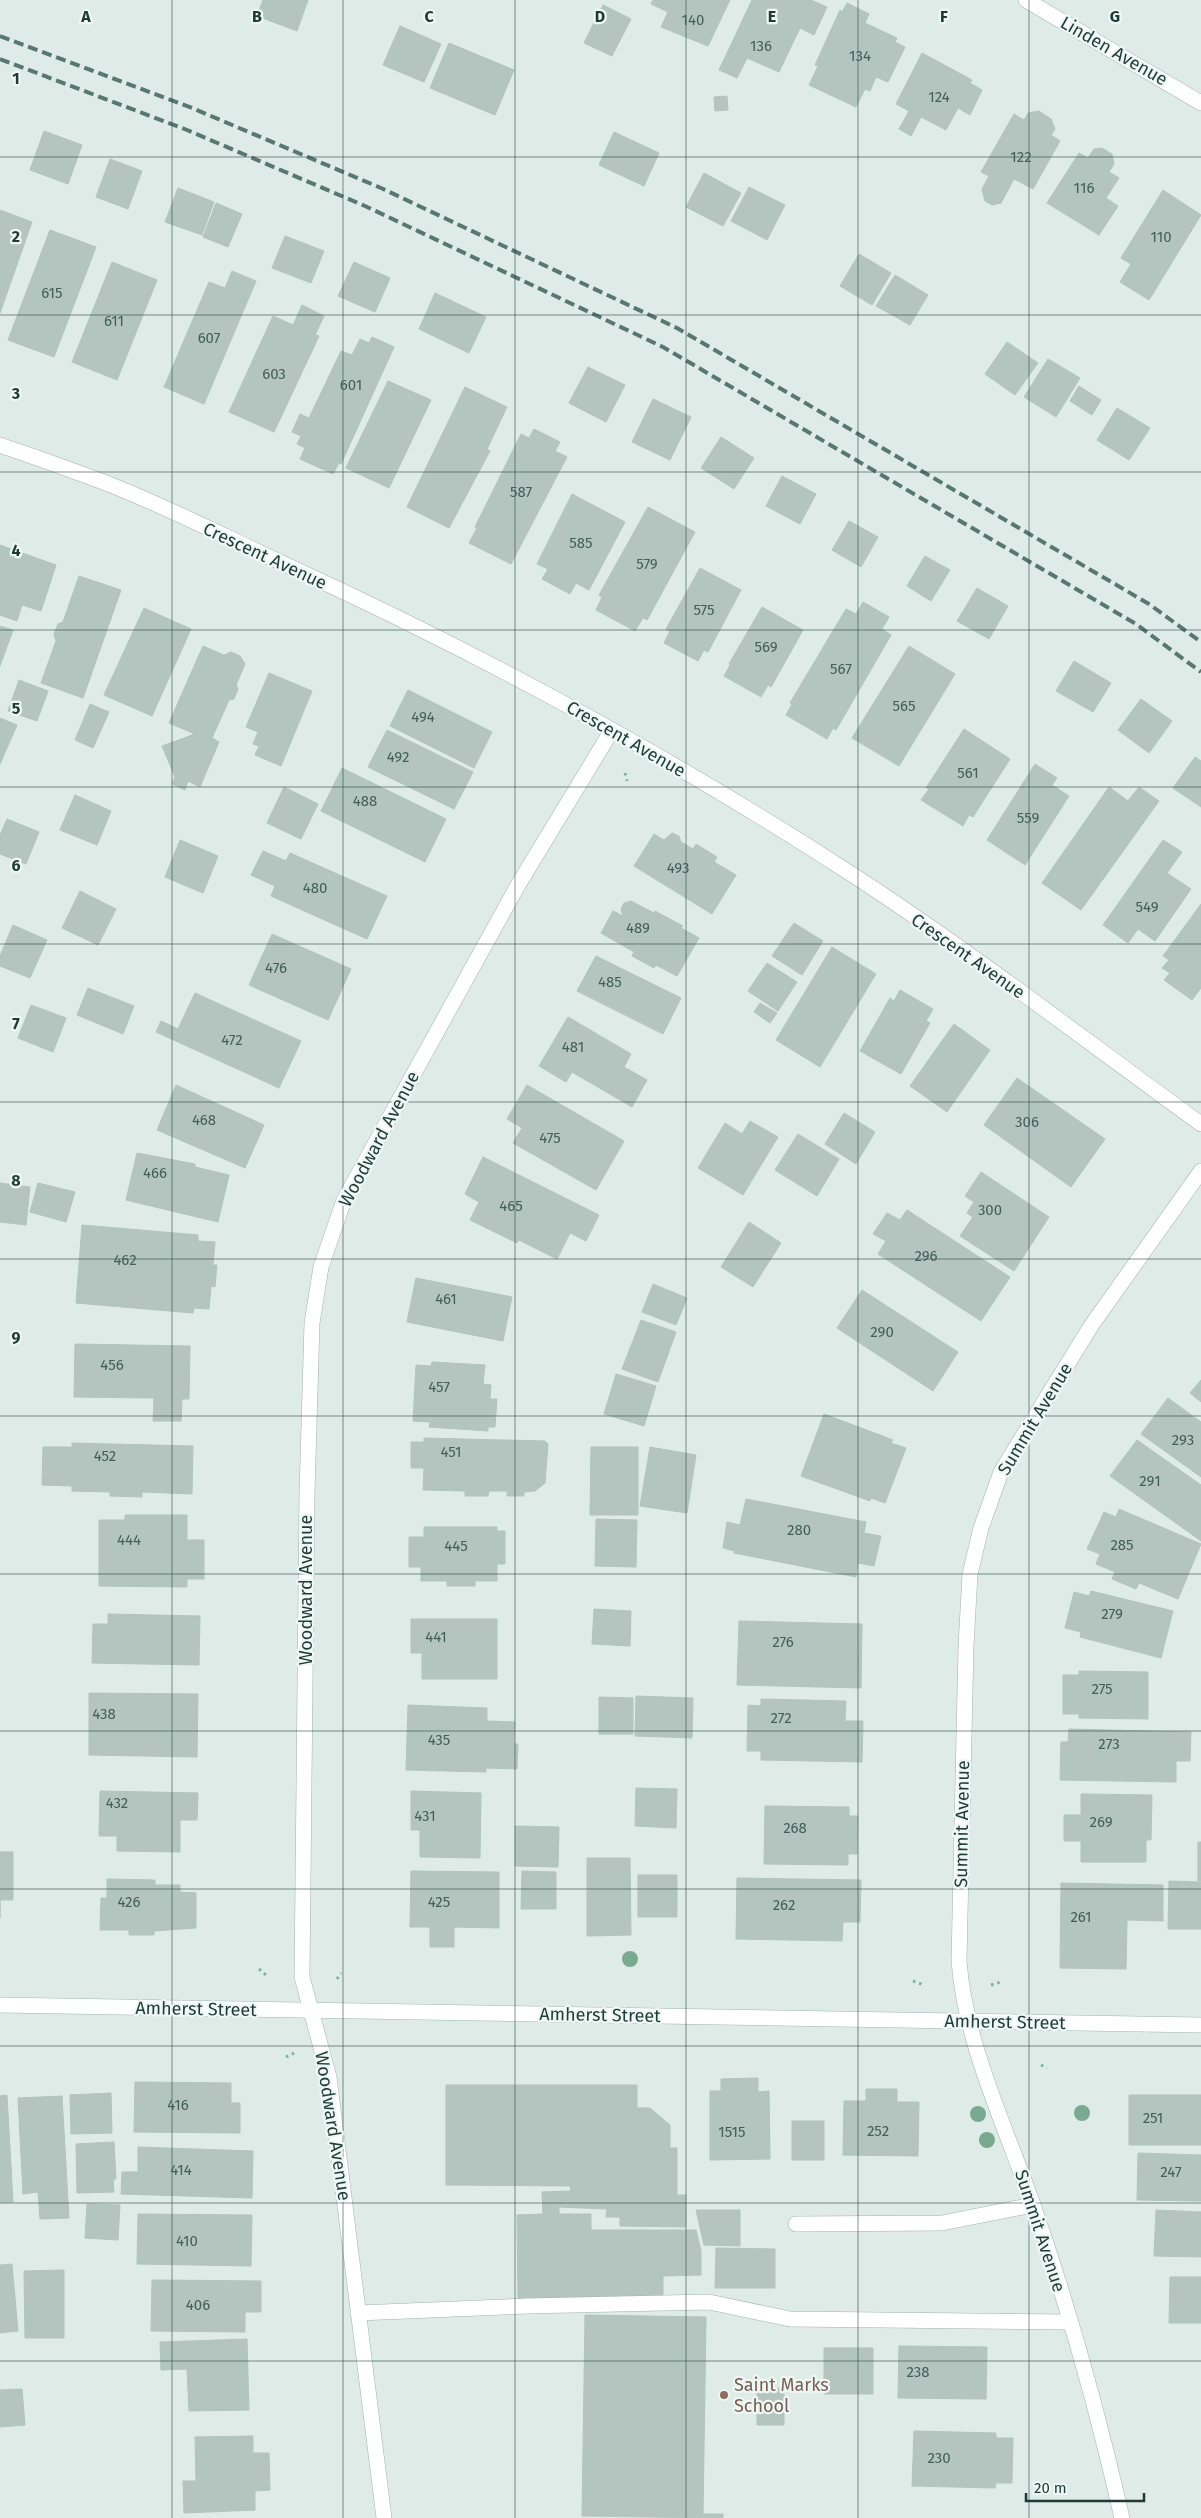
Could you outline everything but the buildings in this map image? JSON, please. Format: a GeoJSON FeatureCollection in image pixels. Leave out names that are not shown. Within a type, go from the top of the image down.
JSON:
{"type":"FeatureCollection","features":[{"type":"Feature","properties":{"kind":"street","name":"Linden Avenue"},"geometry":{"type":"LineString","coordinates":[[1026,0],[1201,103]]}},
{"type":"Feature","properties":{"kind":"street","name":"Crescent Avenue"},"geometry":{"type":"LineString","coordinates":[[0,445],[113,486],[314,578],[408,622],[509,673],[612,730],[743,805],[858,879],[971,956],[1201,1124]]}},
{"type":"Feature","properties":{"kind":"street","name":"Woodward Avenue"},"geometry":{"type":"LineString","coordinates":[[384,2518],[329,2077],[302,1976],[306,1493],[312,1323],[321,1267],[344,1200],[518,884],[612,730]]}},
{"type":"Feature","properties":{"kind":"street","name":"Summit Avenue"},"geometry":{"type":"LineString","coordinates":[[1122,2518],[1070,2322],[1033,2205],[984,2068],[961,1986],[959,1961],[966,1646],[970,1574],[981,1528],[1002,1472],[1091,1326],[1201,1171]]}},
{"type":"Feature","properties":{"kind":"street","name":"Amherst Street"},"geometry":{"type":"LineString","coordinates":[[0,2005],[1201,2025]]}},
{"type":"Feature","properties":{"kind":"street"},"geometry":{"type":"LineString","coordinates":[[796,2224],[942,2223],[1033,2205]]}},
{"type":"Feature","properties":{"kind":"street"},"geometry":{"type":"LineString","coordinates":[[358,2313],[527,2306],[709,2302],[790,2319],[1070,2322]]}},
{"type":"Feature","properties":{"kind":"path"},"geometry":{"type":"LineString","coordinates":[[625,773],[627,782]]}},
{"type":"Feature","properties":{"kind":"path"},"geometry":{"type":"LineString","coordinates":[[259,1969],[266,1975]]}},
{"type":"Feature","properties":{"kind":"path"},"geometry":{"type":"LineString","coordinates":[[337,1979],[340,1973]]}},
{"type":"Feature","properties":{"kind":"path"},"geometry":{"type":"LineString","coordinates":[[913,1981],[924,1985]]}},
{"type":"Feature","properties":{"kind":"path"},"geometry":{"type":"LineString","coordinates":[[988,1986],[1000,1982]]}},
{"type":"Feature","properties":{"kind":"path"},"geometry":{"type":"LineString","coordinates":[[286,2057],[295,2052]]}},
{"type":"Feature","properties":{"kind":"path"},"geometry":{"type":"LineString","coordinates":[[1041,2065],[1048,2068]]}},
{"type":"Feature","properties":{"kind":"railway"},"geometry":{"type":"LineString","coordinates":[[0,36],[192,108],[381,188],[677,328],[1149,604],[1201,642]]}},
{"type":"Feature","properties":{"kind":"railway"},"geometry":{"type":"LineString","coordinates":[[0,59],[187,130],[365,206],[663,347],[1136,624],[1201,672]]}},
{"type":"Feature","properties":{"kind":"place","name":"Saint Marks School"},"geometry":{"type":"Point","coordinates":[724,2395]}}]}
